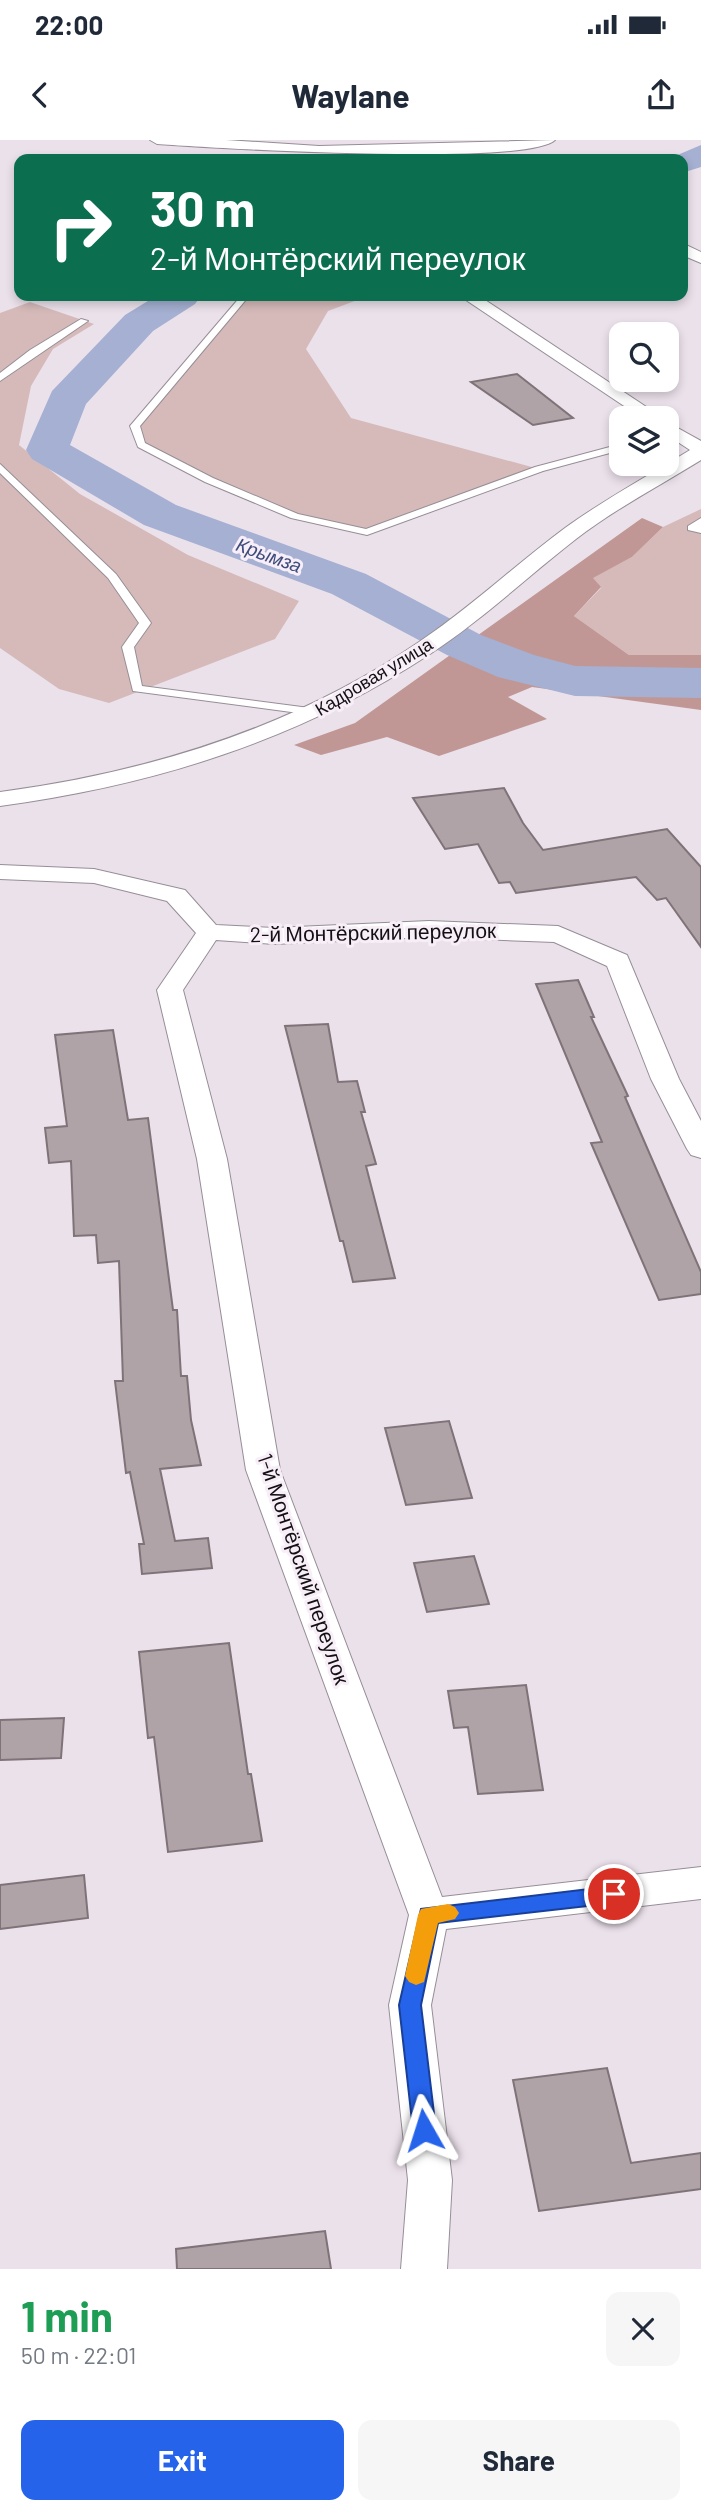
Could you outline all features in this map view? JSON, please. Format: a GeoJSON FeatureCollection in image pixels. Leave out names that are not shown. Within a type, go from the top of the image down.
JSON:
{"type":"FeatureCollection","features":[{"type":"Feature","properties":{"kind":"street"},"geometry":{"type":"LineString","coordinates":[[157,140],[319,150],[516,146],[548,140]]}},
{"type":"Feature","properties":{"kind":"street"},"geometry":{"type":"LineString","coordinates":[[476,301],[636,406]]}},
{"type":"Feature","properties":{"kind":"street"},"geometry":{"type":"LineString","coordinates":[[679,437],[701,450]]}},
{"type":"Feature","properties":{"kind":"street","name":"Кадровая улица"},"geometry":{"type":"LineString","coordinates":[[0,799],[72,792],[222,751],[317,713],[426,648],[592,518],[701,450]]}},
{"type":"Feature","properties":{"kind":"street"},"geometry":{"type":"LineString","coordinates":[[0,872],[93,876],[176,895],[209,932]]}},
{"type":"Feature","properties":{"kind":"street","name":"2-й Монтёрский переулок"},"geometry":{"type":"LineString","coordinates":[[209,932],[274,936],[429,929],[558,934],[618,961],[665,1079],[701,1149]]}},
{"type":"Feature","properties":{"kind":"street","name":"1-й Монтёрский переулок"},"geometry":{"type":"LineString","coordinates":[[209,932],[170,990],[212,1159],[263,1470],[429,1915]]}},
{"type":"Feature","properties":{"kind":"street"},"geometry":{"type":"LineString","coordinates":[[424,2269],[430,2180],[410,2005],[429,1915],[701,1883]]}},
{"type":"Feature","properties":{"kind":"lane"},"geometry":{"type":"LineString","coordinates":[[241,301],[135,426],[141,445],[209,480],[295,516],[367,532],[538,469],[609,450]]}},
{"type":"Feature","properties":{"kind":"lane"},"geometry":{"type":"LineString","coordinates":[[0,378],[33,352],[85,321]]}},
{"type":"Feature","properties":{"kind":"lane"},"geometry":{"type":"LineString","coordinates":[[0,467],[112,576],[145,623],[128,647],[137,689],[317,713]]}},
{"type":"Feature","properties":{"kind":"lane"},"geometry":{"type":"LineString","coordinates":[[701,521],[692,527],[701,530]]}},
{"type":"Feature","properties":{"kind":"shaded area"},"geometry":{"type":"Polygon","coordinates":[[[241,301],[355,301],[328,311],[306,349],[351,418],[539,469],[367,532],[295,516],[141,445],[135,426],[241,301]]]}},
{"type":"Feature","properties":{"kind":"shaded area"},"geometry":{"type":"Polygon","coordinates":[[[30,302],[94,324],[53,349],[31,386],[19,445],[80,494],[188,555],[299,601],[275,639],[109,703],[59,689],[0,648],[0,313],[30,302]]]}},
{"type":"Feature","properties":{"kind":"shaded area"},"geometry":{"type":"Polygon","coordinates":[[[701,509],[701,655],[629,655],[574,616],[601,588],[592,578],[632,557],[663,527],[701,509]]]}},
{"type":"Feature","properties":{"kind":"shaded area"},"geometry":{"type":"Polygon","coordinates":[[[642,518],[663,527],[632,557],[593,578],[601,587],[574,616],[629,655],[701,655],[701,710],[532,687],[508,697],[547,719],[439,756],[387,737],[321,755],[294,745],[355,723],[642,518]]]}},
{"type":"Feature","properties":{"kind":"building"},"geometry":{"type":"Polygon","coordinates":[[[517,374],[573,418],[533,425],[471,382],[517,374]]]}},
{"type":"Feature","properties":{"kind":"building"},"geometry":{"type":"Polygon","coordinates":[[[504,788],[523,823],[543,850],[667,829],[701,867],[701,947],[666,898],[657,900],[636,877],[516,893],[510,882],[499,883],[478,844],[445,849],[413,798],[504,788]]]}},
{"type":"Feature","properties":{"kind":"building"},"geometry":{"type":"Polygon","coordinates":[[[578,980],[594,1017],[591,1017],[628,1096],[625,1097],[701,1272],[701,1294],[659,1300],[591,1143],[602,1142],[536,984],[578,980]]]}},
{"type":"Feature","properties":{"kind":"building"},"geometry":{"type":"Polygon","coordinates":[[[328,1024],[338,1082],[357,1081],[365,1112],[361,1112],[376,1164],[366,1166],[395,1278],[353,1282],[343,1241],[340,1241],[285,1026],[328,1024]]]}},
{"type":"Feature","properties":{"kind":"building"},"geometry":{"type":"Polygon","coordinates":[[[113,1030],[128,1120],[148,1118],[173,1310],[177,1310],[181,1376],[187,1376],[191,1420],[201,1465],[160,1469],[175,1541],[208,1538],[212,1568],[142,1574],[139,1544],[144,1544],[130,1472],[126,1473],[115,1381],[123,1381],[119,1261],[98,1263],[96,1235],[74,1236],[71,1161],[49,1163],[45,1128],[67,1126],[55,1035],[113,1030]]]}},
{"type":"Feature","properties":{"kind":"building"},"geometry":{"type":"Polygon","coordinates":[[[449,1421],[472,1498],[406,1505],[385,1428],[449,1421]]]}},
{"type":"Feature","properties":{"kind":"building"},"geometry":{"type":"Polygon","coordinates":[[[474,1556],[489,1604],[427,1612],[414,1563],[474,1556]]]}},
{"type":"Feature","properties":{"kind":"building"},"geometry":{"type":"Polygon","coordinates":[[[229,1643],[248,1774],[251,1774],[262,1841],[168,1852],[154,1737],[148,1738],[139,1652],[229,1643]]]}},
{"type":"Feature","properties":{"kind":"building"},"geometry":{"type":"Polygon","coordinates":[[[526,1685],[543,1790],[478,1794],[468,1727],[454,1728],[448,1691],[526,1685]]]}},
{"type":"Feature","properties":{"kind":"building"},"geometry":{"type":"Polygon","coordinates":[[[64,1718],[61,1758],[0,1760],[0,1720],[64,1718]]]}},
{"type":"Feature","properties":{"kind":"building"},"geometry":{"type":"Polygon","coordinates":[[[84,1875],[88,1918],[0,1929],[0,1885],[84,1875]]]}},
{"type":"Feature","properties":{"kind":"building"},"geometry":{"type":"Polygon","coordinates":[[[607,2068],[631,2163],[701,2153],[701,2189],[539,2211],[513,2080],[607,2068]]]}},
{"type":"Feature","properties":{"kind":"building"},"geometry":{"type":"Polygon","coordinates":[[[325,2231],[331,2269],[177,2269],[176,2249],[325,2231]]]}},
{"type":"Feature","properties":{"kind":"waterway","name":"Крымза"},"geometry":{"type":"LineString","coordinates":[[688,160],[701,155]]}},
{"type":"Feature","properties":{"kind":"waterway","name":"Крымза"},"geometry":{"type":"LineString","coordinates":[[174,301],[139,323],[67,400],[47,450],[160,515],[349,584],[464,645],[516,666],[575,681],[701,683]]}},
{"type":"Feature","properties":{"kind":"slow traffic"},"geometry":{"type":"LineString","coordinates":[[416,1976],[429,1915],[448,1913]]}},
{"type":"Feature","properties":{"kind":"route"},"geometry":{"type":"LineString","coordinates":[[424,2130],[410,2005],[429,1915],[614,1894]]}}]}
